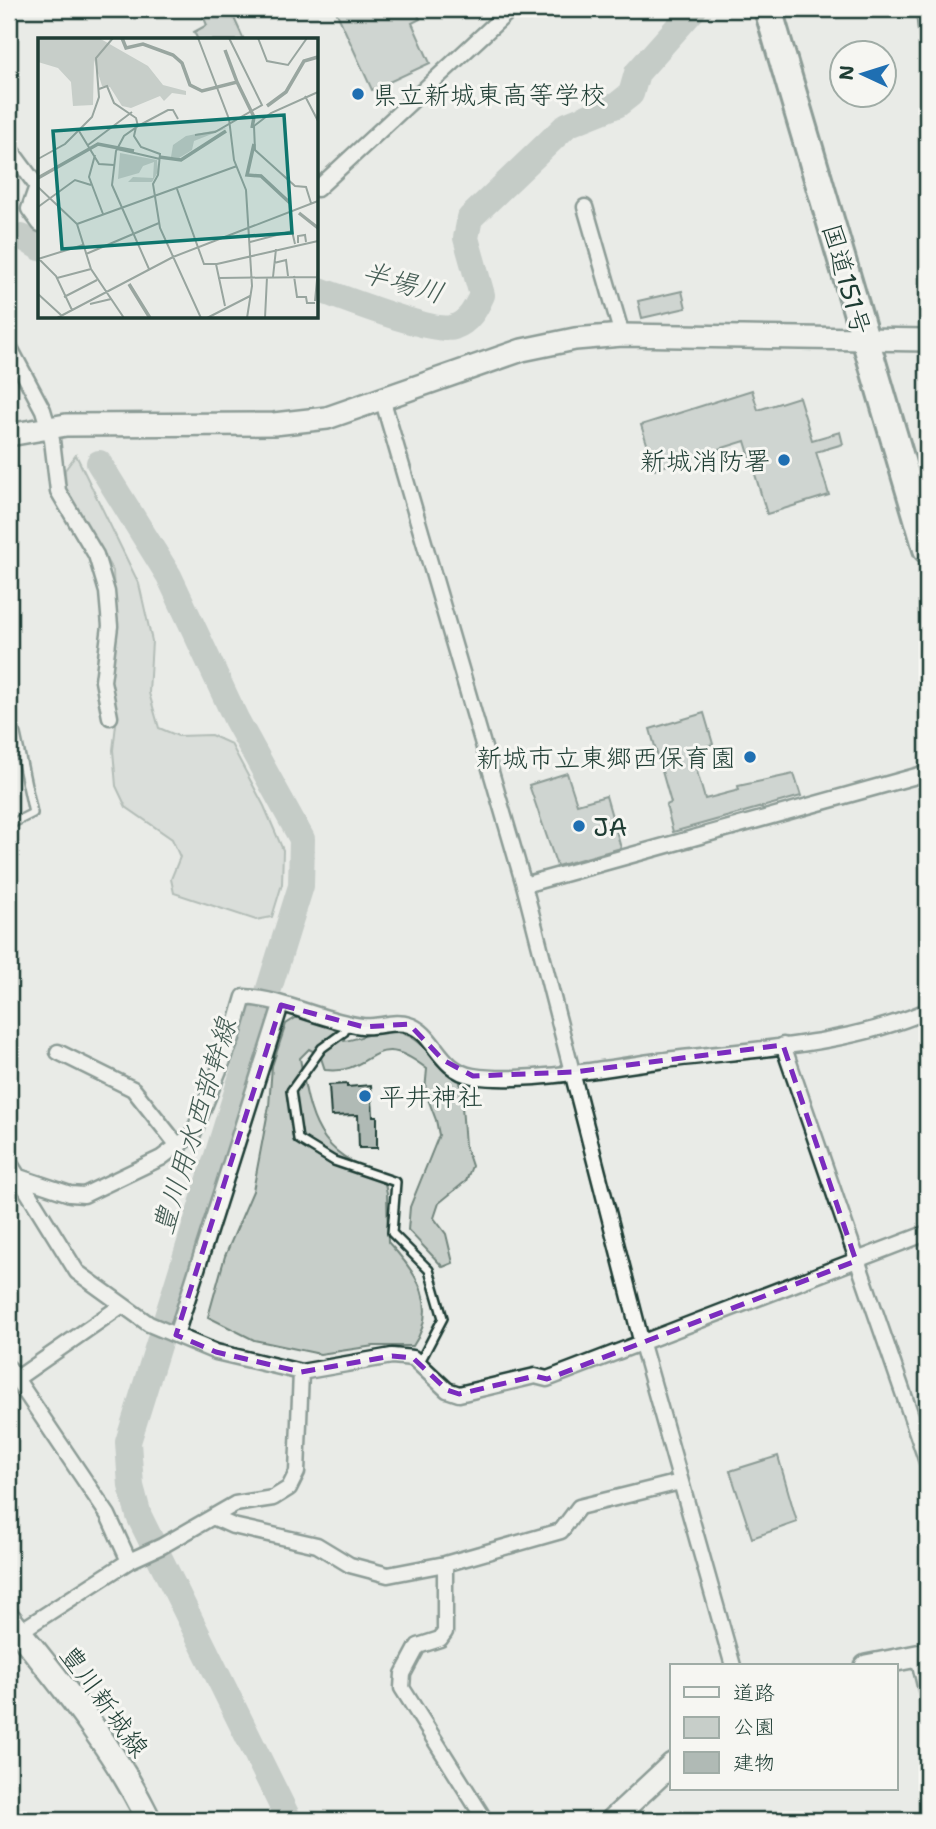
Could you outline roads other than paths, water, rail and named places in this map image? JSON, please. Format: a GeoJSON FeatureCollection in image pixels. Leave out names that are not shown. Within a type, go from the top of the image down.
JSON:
{"type":"FeatureCollection","features":[{"type":"Feature","properties":{"kind":"highway","name":"国道151号"},"geometry":{"type":"LineString","coordinates":[[768,9],[927,549]]}},
{"type":"Feature","properties":{"kind":"main road","name":"豊川新城線"},"geometry":{"type":"LineString","coordinates":[[14,1625],[107,1747],[149,1820]]}},
{"type":"Feature","properties":{"kind":"street"},"geometry":{"type":"LineString","coordinates":[[318,188],[511,9]]}},
{"type":"Feature","properties":{"kind":"street"},"geometry":{"type":"LineString","coordinates":[[923,9],[927,36]]}},
{"type":"Feature","properties":{"kind":"street"},"geometry":{"type":"LineString","coordinates":[[9,148],[37,186],[29,209],[38,221]]}},
{"type":"Feature","properties":{"kind":"street"},"geometry":{"type":"LineString","coordinates":[[585,207],[622,335]]}},
{"type":"Feature","properties":{"kind":"street"},"geometry":{"type":"LineString","coordinates":[[9,435],[50,427],[114,423],[275,425],[327,418],[522,350],[575,339],[622,335],[927,340]]}},
{"type":"Feature","properties":{"kind":"street"},"geometry":{"type":"LineString","coordinates":[[9,346],[50,427],[58,491],[96,555],[107,592],[110,626],[103,681],[110,717]]}},
{"type":"Feature","properties":{"kind":"street"},"geometry":{"type":"LineString","coordinates":[[382,398],[524,885],[575,1072],[642,1344],[732,1664]]}},
{"type":"Feature","properties":{"kind":"street"},"geometry":{"type":"LineString","coordinates":[[524,885],[927,772]]}},
{"type":"Feature","properties":{"kind":"street"},"geometry":{"type":"LineString","coordinates":[[19,1177],[70,1194],[84,1195],[179,1147],[193,1134],[232,1038],[244,997],[254,997],[364,1027],[408,1024],[457,1072],[473,1076],[575,1072],[783,1045],[874,1030],[927,1011]]}},
{"type":"Feature","properties":{"kind":"street"},"geometry":{"type":"LineString","coordinates":[[174,1334],[278,1004]]}},
{"type":"Feature","properties":{"kind":"street"},"geometry":{"type":"LineString","coordinates":[[783,1045],[927,1462]]}},
{"type":"Feature","properties":{"kind":"street"},"geometry":{"type":"LineString","coordinates":[[58,1052],[133,1089],[179,1147]]}},
{"type":"Feature","properties":{"kind":"street"},"geometry":{"type":"LineString","coordinates":[[9,1162],[76,1272],[149,1324],[216,1352],[301,1372],[392,1356],[420,1362],[436,1381],[447,1390],[459,1394],[534,1376],[547,1379],[927,1233]]}},
{"type":"Feature","properties":{"kind":"street"},"geometry":{"type":"LineString","coordinates":[[121,1306],[12,1374],[135,1558]]}},
{"type":"Feature","properties":{"kind":"street"},"geometry":{"type":"LineString","coordinates":[[14,1625],[135,1558],[215,1518],[235,1504],[273,1498],[289,1488],[297,1472],[301,1372]]}},
{"type":"Feature","properties":{"kind":"street"},"geometry":{"type":"LineString","coordinates":[[215,1518],[233,1526],[317,1545],[349,1565],[388,1575],[445,1564],[561,1531],[579,1507],[680,1482]]}},
{"type":"Feature","properties":{"kind":"street"},"geometry":{"type":"LineString","coordinates":[[445,1564],[445,1632],[440,1639],[418,1646],[403,1674],[402,1688],[485,1820]]}},
{"type":"Feature","properties":{"kind":"street"},"geometry":{"type":"LineString","coordinates":[[876,1664],[923,1655],[927,1694]]}},
{"type":"Feature","properties":{"kind":"street"},"geometry":{"type":"LineString","coordinates":[[612,1820],[670,1765]]}},
{"type":"Feature","properties":{"kind":"lane"},"geometry":{"type":"LineString","coordinates":[[9,825],[33,813],[16,734]]}},
{"type":"Feature","properties":{"kind":"lane"},"geometry":{"type":"LineString","coordinates":[[348,1024],[344,1032],[322,1048],[291,1091],[298,1139],[334,1161],[396,1182],[392,1233],[429,1270],[443,1318],[420,1362]]}},
{"type":"Feature","properties":{"kind":"waterway","name":"半場川"},"geometry":{"type":"LineString","coordinates":[[318,289],[428,326],[454,327],[464,322],[482,295],[466,238],[470,218],[567,125],[617,105],[631,94],[637,73],[694,9]]}},
{"type":"Feature","properties":{"kind":"waterway","name":"半場川"},"geometry":{"type":"LineString","coordinates":[[9,235],[22,237],[38,247]]}},
{"type":"Feature","properties":{"kind":"waterway","name":"豊川用水西部幹線"},"geometry":{"type":"LineString","coordinates":[[99,463],[169,576],[236,719],[302,839],[301,886],[128,1442],[131,1486],[139,1516],[289,1820]]}},
{"type":"Feature","properties":{"kind":"place","name":"県立新城東高等学校"},"geometry":{"type":"Point","coordinates":[358,94]}},
{"type":"Feature","properties":{"kind":"place","name":"新城消防署"},"geometry":{"type":"Point","coordinates":[784,460]}},
{"type":"Feature","properties":{"kind":"place","name":"新城市立東郷西保育園"},"geometry":{"type":"Point","coordinates":[750,757]}},
{"type":"Feature","properties":{"kind":"place","name":"JA"},"geometry":{"type":"Point","coordinates":[579,826]}},
{"type":"Feature","properties":{"kind":"place","name":"平井神社"},"geometry":{"type":"Point","coordinates":[365,1096]}}]}
